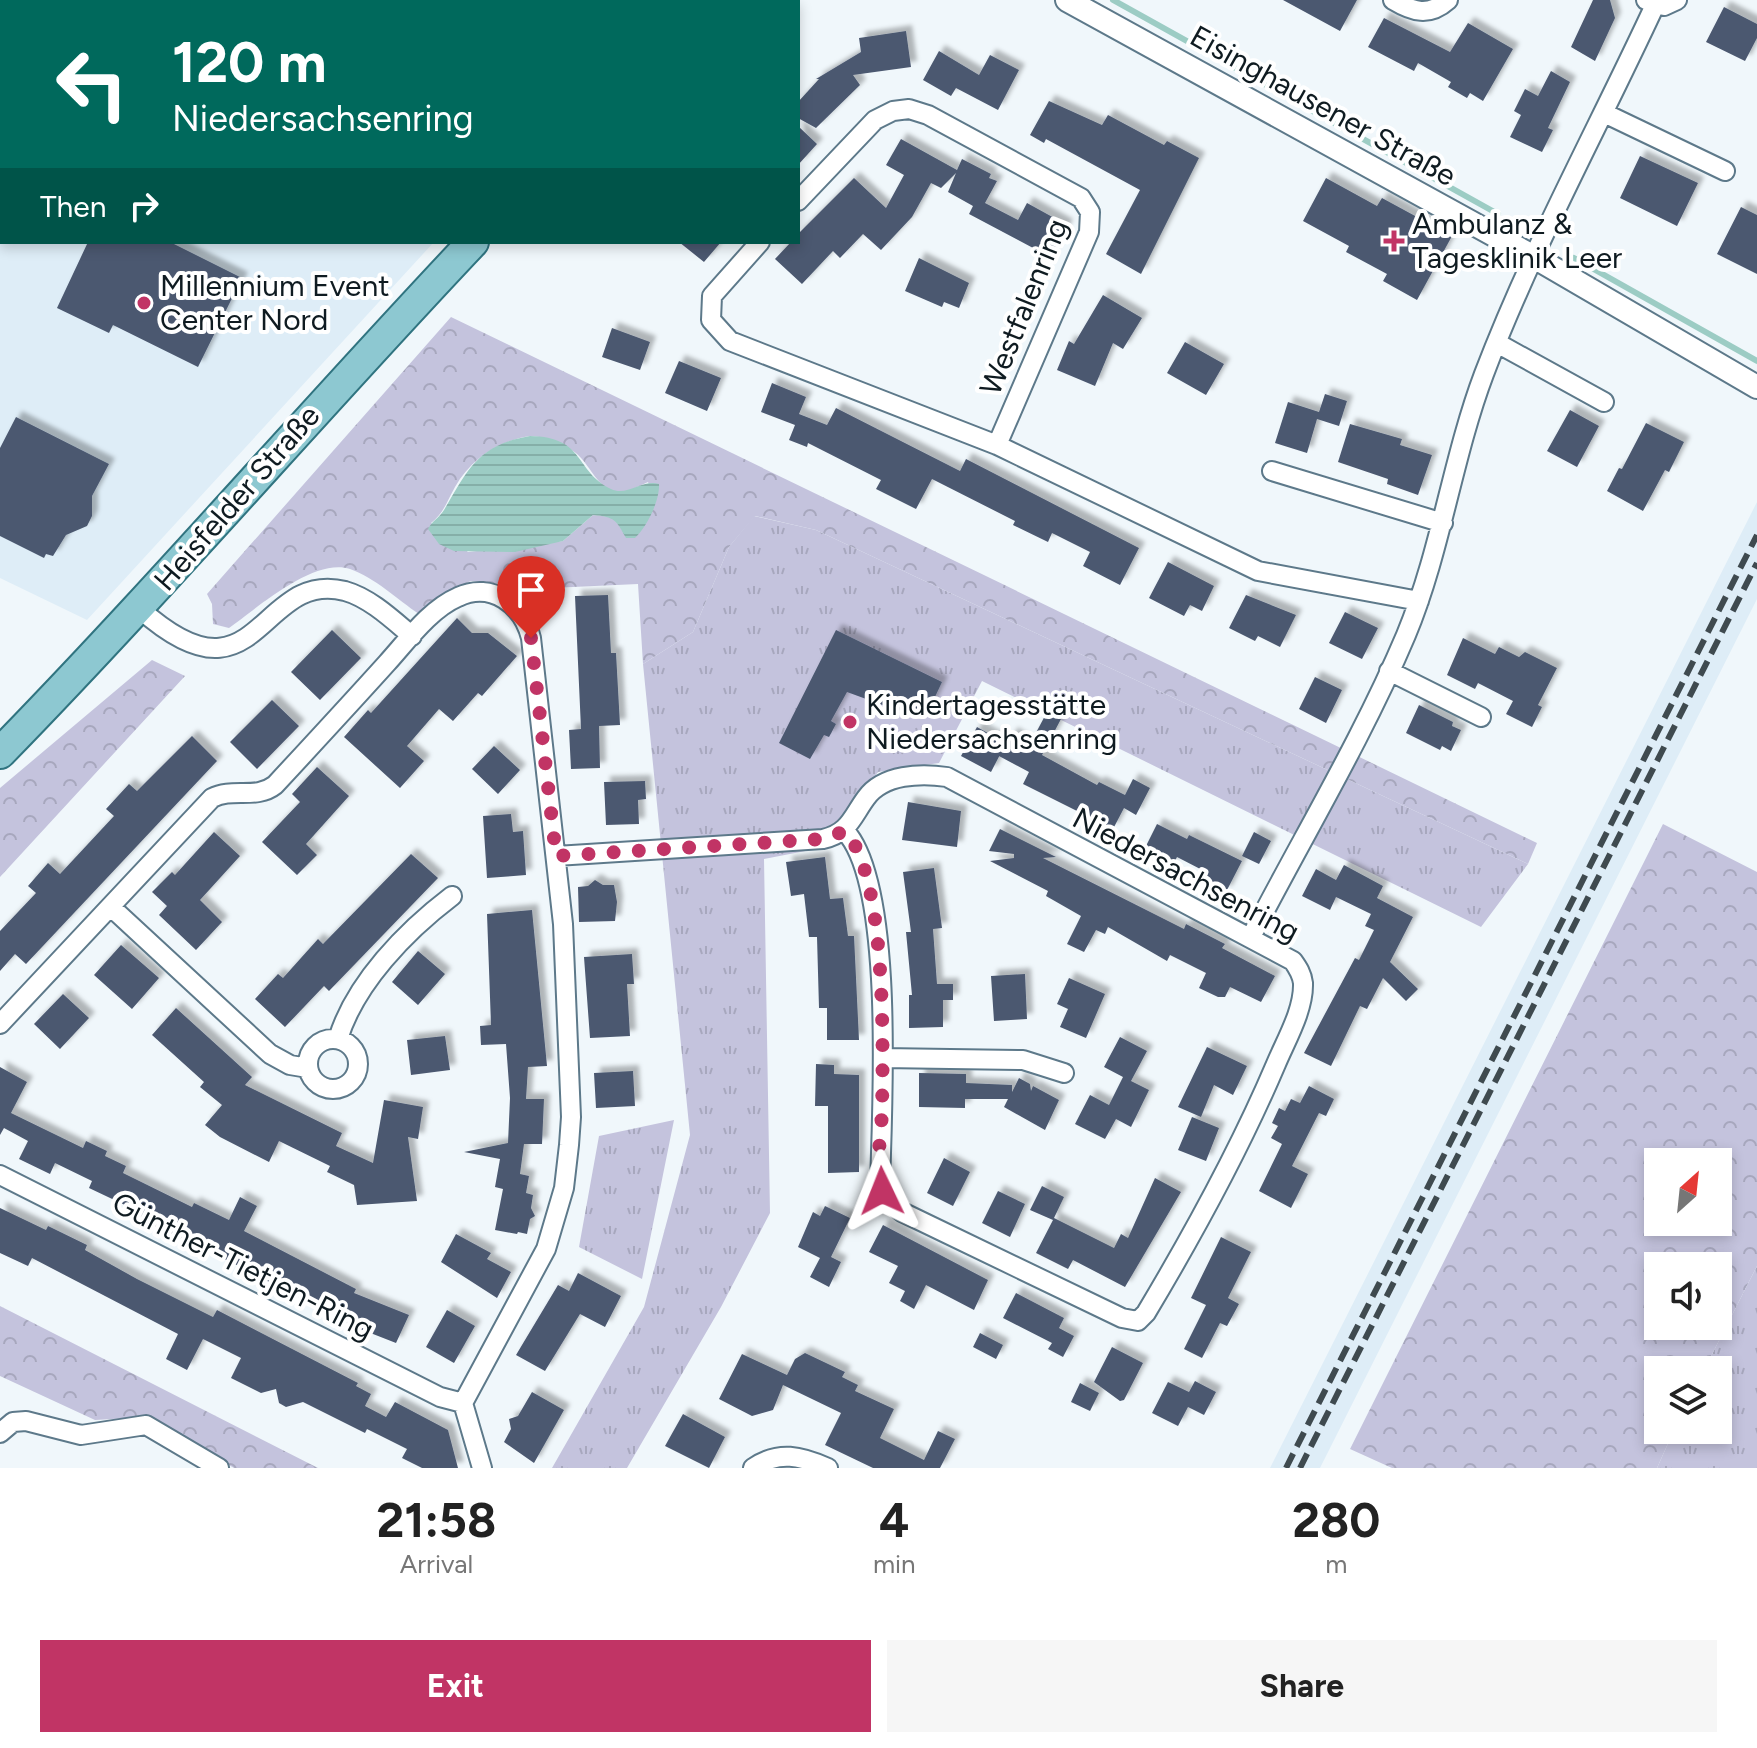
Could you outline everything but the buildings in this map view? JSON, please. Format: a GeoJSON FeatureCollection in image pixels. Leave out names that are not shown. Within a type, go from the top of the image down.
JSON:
{"type":"FeatureCollection","features":[{"type":"Feature","properties":{"kind":"main road","name":"Heisfelder Straße"},"geometry":{"type":"LineString","coordinates":[[0,753],[140,609],[340,382],[471,244]]}},
{"type":"Feature","properties":{"kind":"street","name":"Eisinghausener Straße"},"geometry":{"type":"LineString","coordinates":[[1067,0],[1534,257],[1757,387]]}},
{"type":"Feature","properties":{"kind":"street"},"geometry":{"type":"LineString","coordinates":[[1393,0],[1422,12],[1439,7],[1448,0]]}},
{"type":"Feature","properties":{"kind":"street"},"geometry":{"type":"LineString","coordinates":[[1251,937],[1389,671],[1419,601],[1443,523],[1465,431],[1497,343],[1534,257],[1604,113],[1650,3],[1664,6],[1677,0]]}},
{"type":"Feature","properties":{"kind":"street","name":"Westfalenring"},"geometry":{"type":"LineString","coordinates":[[800,199],[871,123],[884,114],[909,109],[928,115],[998,152],[1073,193],[1086,205],[1091,218],[1089,232],[997,445]]}},
{"type":"Feature","properties":{"kind":"street"},"geometry":{"type":"LineString","coordinates":[[1604,113],[1725,171]]}},
{"type":"Feature","properties":{"kind":"street","name":"Westfalenring"},"geometry":{"type":"LineString","coordinates":[[758,244],[712,296],[709,313],[722,334],[765,356],[997,445],[1258,571],[1419,601]]}},
{"type":"Feature","properties":{"kind":"street"},"geometry":{"type":"LineString","coordinates":[[1497,343],[1604,402]]}},
{"type":"Feature","properties":{"kind":"street"},"geometry":{"type":"LineString","coordinates":[[1272,471],[1443,523]]}},
{"type":"Feature","properties":{"kind":"street"},"geometry":{"type":"LineString","coordinates":[[140,609],[182,641],[209,650],[232,645],[308,593],[333,589],[357,596],[412,636]]}},
{"type":"Feature","properties":{"kind":"street"},"geometry":{"type":"LineString","coordinates":[[0,1024],[212,798],[226,793],[256,794],[275,785],[412,636],[450,600],[471,592],[492,593],[522,614],[531,638],[563,924],[571,1117],[564,1188],[546,1249],[463,1403],[482,1468]]}},
{"type":"Feature","properties":{"kind":"street"},"geometry":{"type":"LineString","coordinates":[[1389,671],[1481,717]]}},
{"type":"Feature","properties":{"kind":"street","name":"Niedersachsenring"},"geometry":{"type":"LineString","coordinates":[[912,777],[947,777],[1284,955],[1298,969],[1302,993],[1293,1023],[1234,1159],[1146,1313],[1138,1321],[1122,1318],[893,1206],[880,1185],[883,1058],[873,919],[863,860],[845,831],[867,796],[882,784],[912,777]]}},
{"type":"Feature","properties":{"kind":"street"},"geometry":{"type":"LineString","coordinates":[[556,856],[823,839],[845,831]]}},
{"type":"Feature","properties":{"kind":"street"},"geometry":{"type":"LineString","coordinates":[[338,1039],[345,1015],[358,993],[433,911],[452,896]]}},
{"type":"Feature","properties":{"kind":"street"},"geometry":{"type":"LineString","coordinates":[[111,907],[270,1054],[290,1065],[308,1068]]}},
{"type":"Feature","properties":{"kind":"street"},"geometry":{"type":"LineString","coordinates":[[338,1039],[356,1053],[358,1068],[350,1082],[328,1089],[315,1082],[308,1068],[312,1049],[319,1042],[338,1039]]}},
{"type":"Feature","properties":{"kind":"street"},"geometry":{"type":"LineString","coordinates":[[883,1058],[1023,1060],[1064,1073]]}},
{"type":"Feature","properties":{"kind":"street","name":"Günther-Tietjen-Ring"},"geometry":{"type":"LineString","coordinates":[[0,1175],[440,1397],[463,1403]]}},
{"type":"Feature","properties":{"kind":"street"},"geometry":{"type":"LineString","coordinates":[[0,1433],[13,1422],[26,1421],[81,1435],[146,1425],[219,1468]]}},
{"type":"Feature","properties":{"kind":"street"},"geometry":{"type":"LineString","coordinates":[[753,1468],[771,1459],[794,1454],[828,1468]]}},
{"type":"Feature","properties":{"kind":"shaded area"},"geometry":{"type":"Polygon","coordinates":[[[0,244],[432,244],[87,620],[0,578],[0,244]]]}},
{"type":"Feature","properties":{"kind":"shaded area"},"geometry":{"type":"Polygon","coordinates":[[[530,436],[561,442],[578,456],[599,482],[611,489],[623,491],[659,484],[655,505],[640,533],[635,538],[626,538],[614,520],[593,515],[563,541],[515,552],[454,551],[439,544],[428,529],[476,461],[498,446],[530,436]]]}},
{"type":"Feature","properties":{"kind":"shaded area"},"geometry":{"type":"Polygon","coordinates":[[[1757,502],[1757,599],[1320,1468],[1270,1468],[1757,502]]]}},
{"type":"Feature","properties":{"kind":"green space"},"geometry":{"type":"Polygon","coordinates":[[[451,317],[1537,843],[1528,864],[816,530],[755,516],[729,547],[693,632],[643,664],[638,584],[551,588],[471,581],[454,588],[419,614],[368,577],[336,567],[320,570],[286,586],[229,628],[213,624],[212,604],[207,594],[451,317]],[[530,436],[507,442],[477,460],[431,523],[468,552],[563,541],[593,515],[613,517],[622,530],[651,511],[656,501],[648,482],[618,492],[606,488],[571,450],[557,442],[530,436]]]}},
{"type":"Feature","properties":{"kind":"green space"},"geometry":{"type":"Polygon","coordinates":[[[754,516],[816,530],[1528,864],[1481,927],[982,681],[939,763],[878,772],[840,818],[826,847],[764,859],[770,1213],[721,1307],[627,1468],[552,1468],[644,1307],[690,1135],[643,664],[693,632],[729,547],[754,516]]]}},
{"type":"Feature","properties":{"kind":"green space"},"geometry":{"type":"Polygon","coordinates":[[[152,660],[185,676],[0,877],[0,788],[152,660]]]}},
{"type":"Feature","properties":{"kind":"green space"},"geometry":{"type":"Polygon","coordinates":[[[1663,824],[1757,872],[1757,1266],[1732,1315],[1732,1252],[1644,1252],[1644,1340],[1719,1340],[1711,1356],[1644,1356],[1644,1444],[1668,1444],[1657,1468],[1392,1468],[1350,1449],[1663,824]]]}},
{"type":"Feature","properties":{"kind":"green space"},"geometry":{"type":"Polygon","coordinates":[[[674,1120],[642,1279],[579,1247],[599,1136],[674,1120]]]}},
{"type":"Feature","properties":{"kind":"green space"},"geometry":{"type":"Polygon","coordinates":[[[1757,1266],[1757,1468],[1657,1468],[1668,1444],[1732,1444],[1732,1356],[1711,1356],[1719,1340],[1732,1340],[1732,1315],[1757,1266]]]}},
{"type":"Feature","properties":{"kind":"green space"},"geometry":{"type":"Polygon","coordinates":[[[0,1306],[318,1468],[234,1468],[147,1417],[95,1420],[0,1376],[0,1306]]]}},
{"type":"Feature","properties":{"kind":"waterway"},"geometry":{"type":"LineString","coordinates":[[1113,0],[1498,214]]}},
{"type":"Feature","properties":{"kind":"waterway"},"geometry":{"type":"LineString","coordinates":[[1574,258],[1757,361]]}},
{"type":"Feature","properties":{"kind":"railway"},"geometry":{"type":"LineString","coordinates":[[1286,1468],[1757,535]]}},
{"type":"Feature","properties":{"kind":"railway"},"geometry":{"type":"LineString","coordinates":[[1300,1468],[1757,563]]}},
{"type":"Feature","properties":{"kind":"place","name":"Ambulanz & Tagesklinik Leer"},"geometry":{"type":"Point","coordinates":[1394,241]}},
{"type":"Feature","properties":{"kind":"place","name":"Millennium Event Center Nord"},"geometry":{"type":"Point","coordinates":[144,303]}},
{"type":"Feature","properties":{"kind":"place","name":"Kindertagesstätte Niedersachsenring"},"geometry":{"type":"Point","coordinates":[850,722]}},
{"type":"Feature","properties":{"kind":"route"},"geometry":{"type":"LineString","coordinates":[[531,638],[556,856],[823,839],[845,831],[858,848],[863,860],[876,933],[883,1058],[882,1191]]}}]}
